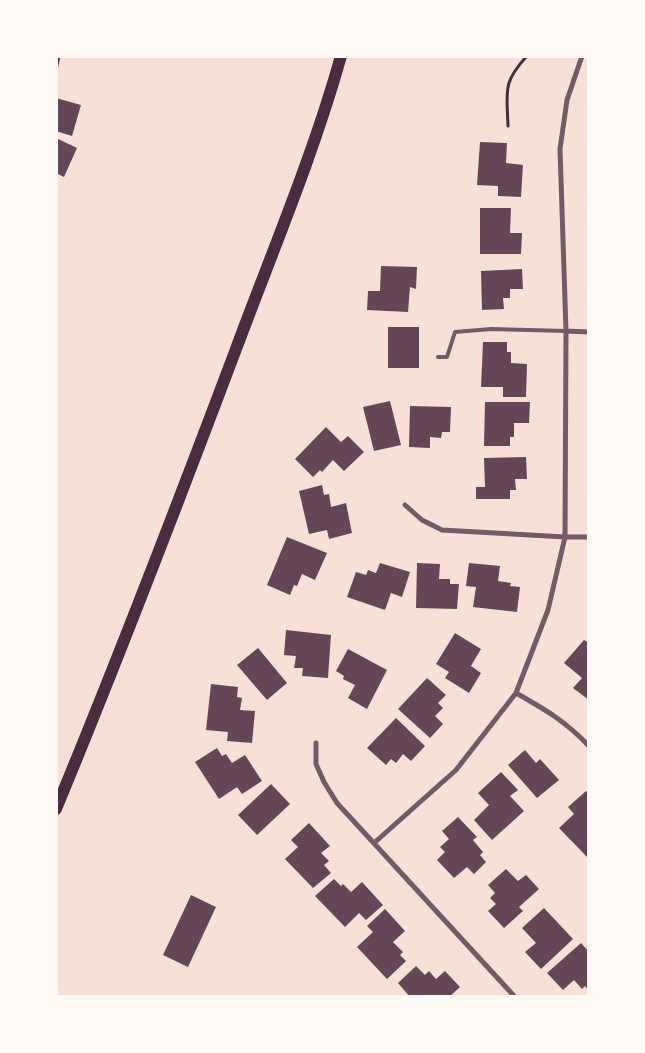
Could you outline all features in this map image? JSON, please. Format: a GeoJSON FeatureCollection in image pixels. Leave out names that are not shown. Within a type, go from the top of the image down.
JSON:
{"type":"FeatureCollection","features":[{"type":"Feature","properties":{"kind":"main road"},"geometry":{"type":"LineString","coordinates":[[56,809],[201,441],[286,218],[330,97],[341,56]]}},
{"type":"Feature","properties":{"kind":"street"},"geometry":{"type":"LineString","coordinates":[[374,843],[456,770],[516,693],[548,610],[564,537],[566,331],[560,149],[567,100],[582,56]]}},
{"type":"Feature","properties":{"kind":"street"},"geometry":{"type":"LineString","coordinates":[[566,331],[589,332]]}},
{"type":"Feature","properties":{"kind":"street"},"geometry":{"type":"LineString","coordinates":[[405,505],[422,520],[442,530],[564,537],[589,536]]}},
{"type":"Feature","properties":{"kind":"street"},"geometry":{"type":"LineString","coordinates":[[516,693],[552,713],[575,731],[589,746]]}},
{"type":"Feature","properties":{"kind":"street"},"geometry":{"type":"LineString","coordinates":[[316,743],[316,764],[337,803],[515,997]]}},
{"type":"Feature","properties":{"kind":"lane"},"geometry":{"type":"LineString","coordinates":[[438,357],[447,357],[455,332],[491,329],[566,331]]}},
{"type":"Feature","properties":{"kind":"path"},"geometry":{"type":"LineString","coordinates":[[56,70],[58,56]]}},
{"type":"Feature","properties":{"kind":"path"},"geometry":{"type":"LineString","coordinates":[[508,126],[507,86],[515,69],[527,56]]}},
{"type":"Feature","properties":{"kind":"building"},"geometry":{"type":"Polygon","coordinates":[[[56,98],[81,105],[72,136],[56,131],[56,98]]]}},
{"type":"Feature","properties":{"kind":"building"},"geometry":{"type":"Polygon","coordinates":[[[56,138],[77,148],[64,177],[56,173],[56,138]]]}},
{"type":"Feature","properties":{"kind":"building"},"geometry":{"type":"Polygon","coordinates":[[[480,142],[507,143],[506,163],[523,165],[521,197],[498,196],[498,186],[477,185],[480,142]]]}},
{"type":"Feature","properties":{"kind":"building"},"geometry":{"type":"Polygon","coordinates":[[[480,208],[511,208],[510,233],[522,233],[521,254],[480,254],[480,208]]]}},
{"type":"Feature","properties":{"kind":"building"},"geometry":{"type":"Polygon","coordinates":[[[381,266],[417,267],[416,289],[410,287],[408,312],[367,310],[368,291],[380,291],[381,266]]]}},
{"type":"Feature","properties":{"kind":"building"},"geometry":{"type":"Polygon","coordinates":[[[522,269],[523,289],[510,289],[510,298],[503,298],[504,309],[482,310],[481,271],[522,269]]]}},
{"type":"Feature","properties":{"kind":"building"},"geometry":{"type":"Polygon","coordinates":[[[388,327],[419,327],[419,368],[388,368],[388,327]]]}},
{"type":"Feature","properties":{"kind":"building"},"geometry":{"type":"Polygon","coordinates":[[[483,342],[507,342],[507,352],[511,352],[511,363],[527,364],[526,397],[503,397],[503,387],[481,387],[483,342]]]}},
{"type":"Feature","properties":{"kind":"building"},"geometry":{"type":"Polygon","coordinates":[[[390,401],[401,445],[374,451],[363,407],[390,401]]]}},
{"type":"Feature","properties":{"kind":"building"},"geometry":{"type":"Polygon","coordinates":[[[485,402],[530,402],[529,423],[514,423],[514,437],[510,437],[510,446],[484,446],[485,402]]]}},
{"type":"Feature","properties":{"kind":"building"},"geometry":{"type":"Polygon","coordinates":[[[410,406],[451,407],[450,432],[442,432],[441,438],[430,437],[430,448],[409,447],[410,406]]]}},
{"type":"Feature","properties":{"kind":"building"},"geometry":{"type":"Polygon","coordinates":[[[326,427],[341,442],[348,436],[364,452],[344,471],[333,460],[322,472],[320,470],[313,477],[295,459],[326,427]]]}},
{"type":"Feature","properties":{"kind":"building"},"geometry":{"type":"Polygon","coordinates":[[[526,457],[527,479],[515,479],[516,490],[510,490],[510,499],[476,499],[476,487],[485,487],[484,458],[526,457]]]}},
{"type":"Feature","properties":{"kind":"building"},"geometry":{"type":"Polygon","coordinates":[[[322,485],[324,495],[329,494],[331,507],[346,503],[352,533],[329,539],[327,530],[309,534],[299,491],[322,485]]]}},
{"type":"Feature","properties":{"kind":"building"},"geometry":{"type":"Polygon","coordinates":[[[287,537],[327,553],[315,580],[302,574],[297,586],[294,585],[290,595],[267,585],[287,537]]]}},
{"type":"Feature","properties":{"kind":"building"},"geometry":{"type":"Polygon","coordinates":[[[380,563],[410,572],[402,597],[391,593],[385,610],[347,597],[356,572],[366,575],[368,570],[376,573],[380,563]]]}},
{"type":"Feature","properties":{"kind":"building"},"geometry":{"type":"Polygon","coordinates":[[[417,563],[440,564],[439,579],[450,579],[450,584],[459,584],[457,609],[416,608],[417,563]]]}},
{"type":"Feature","properties":{"kind":"building"},"geometry":{"type":"Polygon","coordinates":[[[469,563],[500,566],[498,581],[511,583],[510,586],[520,587],[517,612],[473,607],[476,587],[466,586],[469,563]]]}},
{"type":"Feature","properties":{"kind":"building"},"geometry":{"type":"Polygon","coordinates":[[[286,630],[331,635],[328,678],[302,676],[303,668],[294,668],[296,656],[284,655],[286,630]]]}},
{"type":"Feature","properties":{"kind":"building"},"geometry":{"type":"Polygon","coordinates":[[[455,633],[481,649],[471,666],[481,673],[469,693],[445,678],[449,672],[436,664],[455,633]]]}},
{"type":"Feature","properties":{"kind":"building"},"geometry":{"type":"Polygon","coordinates":[[[584,640],[589,643],[589,700],[573,688],[582,678],[564,663],[584,640]]]}},
{"type":"Feature","properties":{"kind":"building"},"geometry":{"type":"Polygon","coordinates":[[[258,648],[287,683],[267,700],[237,665],[258,648]]]}},
{"type":"Feature","properties":{"kind":"building"},"geometry":{"type":"Polygon","coordinates":[[[348,649],[387,670],[367,709],[348,698],[355,685],[343,679],[344,676],[336,671],[348,649]]]}},
{"type":"Feature","properties":{"kind":"building"},"geometry":{"type":"Polygon","coordinates":[[[427,678],[446,695],[438,703],[443,708],[435,716],[443,724],[430,738],[398,709],[427,678]]]}},
{"type":"Feature","properties":{"kind":"building"},"geometry":{"type":"Polygon","coordinates":[[[211,684],[238,687],[237,697],[242,698],[240,710],[255,711],[252,743],[227,741],[228,732],[206,730],[211,684]]]}},
{"type":"Feature","properties":{"kind":"building"},"geometry":{"type":"Polygon","coordinates":[[[396,718],[425,746],[411,761],[403,754],[396,763],[391,759],[386,765],[367,748],[396,718]]]}},
{"type":"Feature","properties":{"kind":"building"},"geometry":{"type":"Polygon","coordinates":[[[217,748],[222,756],[226,754],[232,763],[245,755],[262,781],[242,794],[237,787],[219,799],[195,762],[217,748]]]}},
{"type":"Feature","properties":{"kind":"building"},"geometry":{"type":"Polygon","coordinates":[[[525,750],[536,763],[540,759],[559,780],[537,798],[508,765],[525,750]]]}},
{"type":"Feature","properties":{"kind":"building"},"geometry":{"type":"Polygon","coordinates":[[[501,772],[518,790],[510,796],[524,811],[492,840],[474,820],[489,805],[478,793],[501,772]]]}},
{"type":"Feature","properties":{"kind":"building"},"geometry":{"type":"Polygon","coordinates":[[[271,784],[290,804],[257,835],[238,815],[271,784]]]}},
{"type":"Feature","properties":{"kind":"building"},"geometry":{"type":"Polygon","coordinates":[[[586,791],[589,793],[589,859],[559,828],[574,814],[568,807],[586,791]]]}},
{"type":"Feature","properties":{"kind":"building"},"geometry":{"type":"Polygon","coordinates":[[[458,817],[477,837],[473,840],[483,852],[480,855],[486,862],[474,874],[467,867],[454,878],[437,860],[445,852],[440,847],[449,839],[442,831],[458,817]]]}},
{"type":"Feature","properties":{"kind":"building"},"geometry":{"type":"Polygon","coordinates":[[[309,823],[330,846],[321,853],[329,861],[324,865],[331,873],[313,888],[285,859],[298,847],[291,840],[309,823]]]}},
{"type":"Feature","properties":{"kind":"building"},"geometry":{"type":"Polygon","coordinates":[[[506,869],[518,881],[526,875],[539,889],[519,907],[523,911],[504,928],[488,911],[496,904],[490,898],[495,893],[488,885],[506,869]]]}},
{"type":"Feature","properties":{"kind":"building"},"geometry":{"type":"Polygon","coordinates":[[[334,879],[351,892],[362,882],[383,905],[366,920],[359,913],[345,927],[315,896],[334,879]]]}},
{"type":"Feature","properties":{"kind":"building"},"geometry":{"type":"Polygon","coordinates":[[[191,895],[216,907],[188,967],[163,955],[191,895]]]}},
{"type":"Feature","properties":{"kind":"building"},"geometry":{"type":"Polygon","coordinates":[[[544,908],[573,939],[541,969],[525,952],[536,943],[522,928],[544,908]]]}},
{"type":"Feature","properties":{"kind":"building"},"geometry":{"type":"Polygon","coordinates":[[[385,909],[405,931],[393,942],[403,952],[400,955],[406,961],[387,979],[357,947],[373,932],[367,926],[385,909]]]}},
{"type":"Feature","properties":{"kind":"building"},"geometry":{"type":"Polygon","coordinates":[[[581,943],[589,952],[589,991],[585,986],[582,989],[574,980],[563,990],[547,973],[581,943]]]}},
{"type":"Feature","properties":{"kind":"building"},"geometry":{"type":"Polygon","coordinates":[[[416,966],[425,975],[429,971],[436,979],[445,971],[460,987],[449,997],[410,997],[398,983],[416,966]]]}}]}
